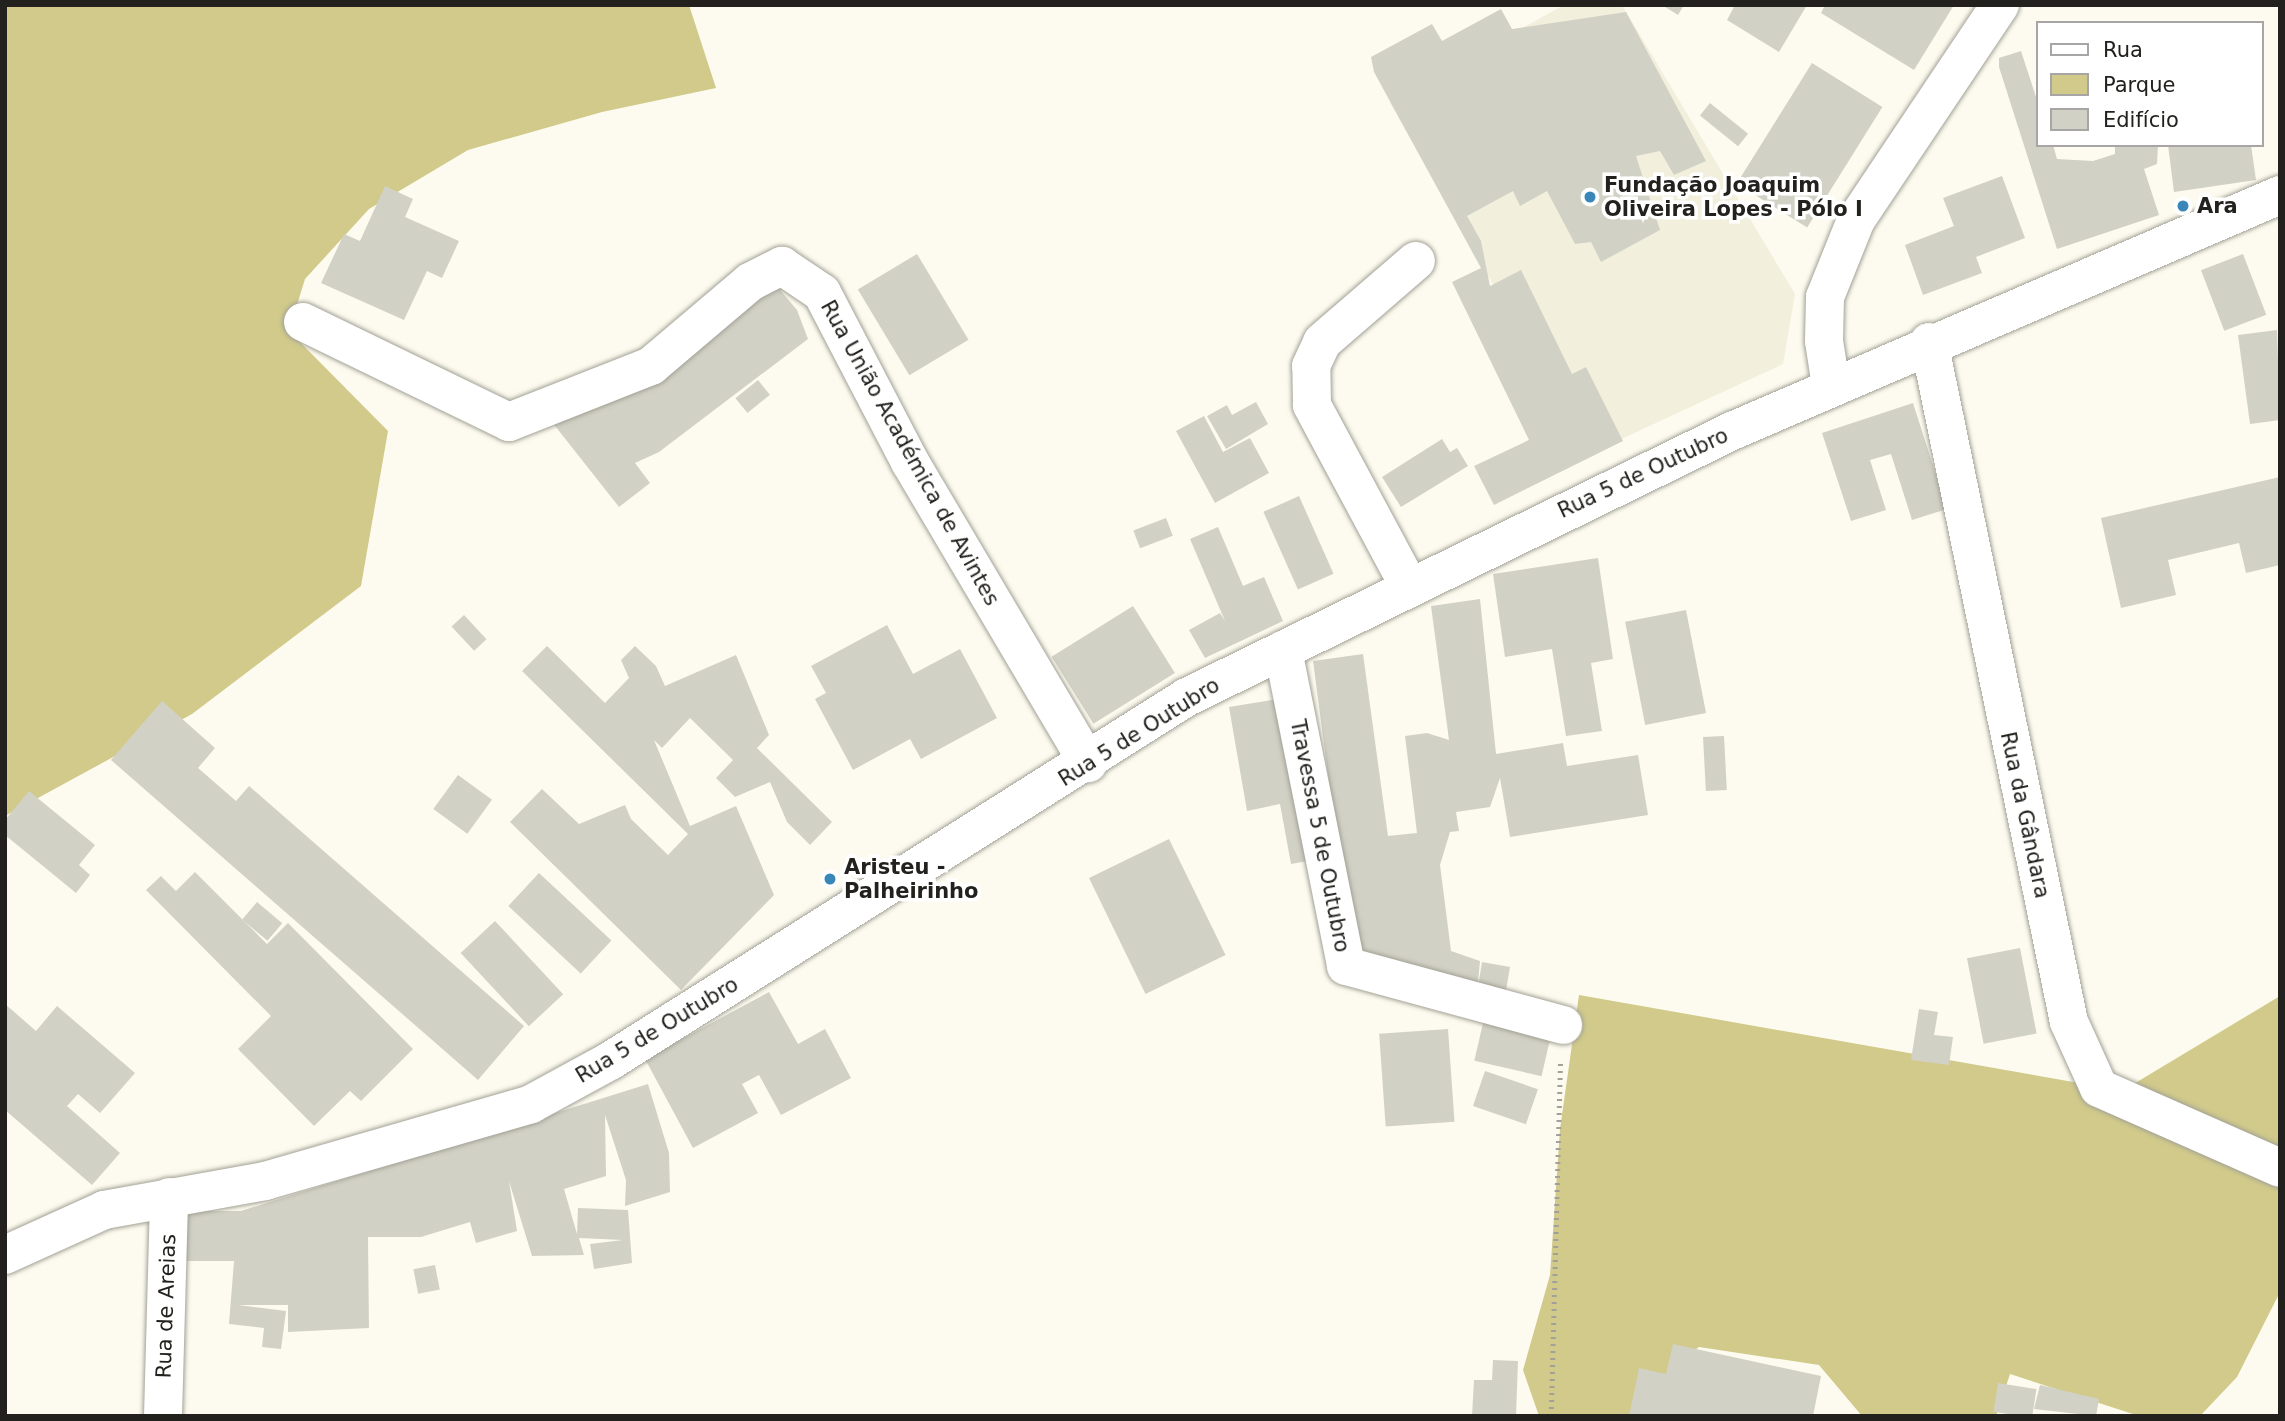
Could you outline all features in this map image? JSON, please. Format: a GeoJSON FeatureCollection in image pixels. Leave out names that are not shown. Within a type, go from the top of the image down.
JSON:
{"type":"FeatureCollection","features":[{"type":"Feature","properties":{"kind":"street"},"geometry":{"type":"LineString","coordinates":[[1831,386],[1824,341],[1825,297],[1856,220],[2000,5]]}},
{"type":"Feature","properties":{"kind":"street","name":"Rua 5 de Outubro"},"geometry":{"type":"LineString","coordinates":[[5,1255],[104,1210],[265,1181],[531,1104],[610,1061],[1088,764],[1187,697],[1831,386],[1929,342],[2280,195]]}},
{"type":"Feature","properties":{"kind":"street"},"geometry":{"type":"LineString","coordinates":[[1410,588],[1312,405],[1311,366],[1322,342],[1416,261]]}},
{"type":"Feature","properties":{"kind":"street","name":"Rua União Académica de Avintes"},"geometry":{"type":"LineString","coordinates":[[303,322],[509,422],[651,366],[750,282],[782,266],[822,293],[910,461],[1088,764]]}},
{"type":"Feature","properties":{"kind":"street","name":"Rua da Gândara"},"geometry":{"type":"LineString","coordinates":[[1929,342],[2069,1022],[2099,1088],[2280,1168]]}},
{"type":"Feature","properties":{"kind":"street","name":"Travessa 5 de Outubro"},"geometry":{"type":"LineString","coordinates":[[1283,650],[1346,966],[1563,1025]]}},
{"type":"Feature","properties":{"kind":"street","name":"Rua de Areias"},"geometry":{"type":"LineString","coordinates":[[163,1416],[169,1197]]}},
{"type":"Feature","properties":{"kind":"path"},"geometry":{"type":"LineString","coordinates":[[1551,1416],[1563,1025]]}},
{"type":"Feature","properties":{"kind":"shaded area","name":"Fundação Joaquim Oliveira Lopes - Pólo I"},"geometry":{"type":"Polygon","coordinates":[[[1564,5],[1622,5],[1795,294],[1783,364],[1589,454],[1389,101],[1564,5]]]}},
{"type":"Feature","properties":{"kind":"green space"},"geometry":{"type":"Polygon","coordinates":[[[5,5],[689,5],[716,88],[602,112],[468,150],[369,209],[305,279],[289,331],[388,431],[361,586],[192,714],[5,816],[5,5]]]}},
{"type":"Feature","properties":{"kind":"green space"},"geometry":{"type":"Polygon","coordinates":[[[1579,995],[2096,1086],[2132,1085],[2280,996],[2280,1292],[2237,1377],[2200,1416],[2139,1416],[2010,1374],[1996,1416],[1862,1416],[1819,1365],[1699,1347],[1676,1364],[1654,1416],[1539,1416],[1523,1370],[1550,1275],[1560,1129],[1579,995]]]}},
{"type":"Feature","properties":{"kind":"building"},"geometry":{"type":"Polygon","coordinates":[[[1662,5],[1684,5],[1678,15],[1662,5]]]}},
{"type":"Feature","properties":{"kind":"building"},"geometry":{"type":"Polygon","coordinates":[[[1735,5],[1807,5],[1779,52],[1727,20],[1735,5]]]}},
{"type":"Feature","properties":{"kind":"building"},"geometry":{"type":"Polygon","coordinates":[[[1825,5],[1954,5],[1914,70],[1821,13],[1825,5]]]}},
{"type":"Feature","properties":{"kind":"building"},"geometry":{"type":"Polygon","coordinates":[[[1501,9],[1512,29],[1626,12],[1706,161],[1674,175],[1660,151],[1636,156],[1660,230],[1601,262],[1591,242],[1575,244],[1547,191],[1520,206],[1513,191],[1467,216],[1481,241],[1490,286],[1521,270],[1572,374],[1586,367],[1623,441],[1494,505],[1474,466],[1529,440],[1452,282],[1481,268],[1374,72],[1371,57],[1432,24],[1442,41],[1501,9]]]}},
{"type":"Feature","properties":{"kind":"building"},"geometry":{"type":"Polygon","coordinates":[[[2021,51],[2036,97],[2036,147],[2054,147],[2057,159],[2093,161],[2115,154],[2115,147],[2158,147],[2157,164],[2144,169],[2159,215],[2057,249],[1999,67],[1999,58],[2021,51]]]}},
{"type":"Feature","properties":{"kind":"building"},"geometry":{"type":"Polygon","coordinates":[[[1812,63],[1882,107],[1807,227],[1737,183],[1812,63]]]}},
{"type":"Feature","properties":{"kind":"building"},"geometry":{"type":"Polygon","coordinates":[[[1710,103],[1748,134],[1738,146],[1700,115],[1710,103]]]}},
{"type":"Feature","properties":{"kind":"building"},"geometry":{"type":"Polygon","coordinates":[[[2168,147],[2251,147],[2256,180],[2174,192],[2168,147]]]}},
{"type":"Feature","properties":{"kind":"building"},"geometry":{"type":"Polygon","coordinates":[[[2002,176],[2025,238],[1976,257],[1982,273],[1923,295],[1905,245],[1954,226],[1943,198],[2002,176]]]}},
{"type":"Feature","properties":{"kind":"building"},"geometry":{"type":"Polygon","coordinates":[[[385,186],[413,199],[405,217],[459,241],[442,278],[427,271],[404,320],[321,283],[344,234],[360,241],[385,186]]]}},
{"type":"Feature","properties":{"kind":"building"},"geometry":{"type":"Polygon","coordinates":[[[917,254],[969,340],[909,375],[858,290],[917,254]]]}},
{"type":"Feature","properties":{"kind":"building"},"geometry":{"type":"Polygon","coordinates":[[[2243,254],[2266,315],[2224,331],[2201,270],[2243,254]]]}},
{"type":"Feature","properties":{"kind":"building"},"geometry":{"type":"Polygon","coordinates":[[[775,284],[797,310],[808,339],[659,452],[635,463],[650,483],[619,507],[548,417],[775,284]]]}},
{"type":"Feature","properties":{"kind":"building"},"geometry":{"type":"Polygon","coordinates":[[[2277,330],[2280,420],[2250,424],[2238,335],[2277,330]]]}},
{"type":"Feature","properties":{"kind":"building"},"geometry":{"type":"Polygon","coordinates":[[[758,380],[770,395],[747,413],[735,398],[758,380]]]}},
{"type":"Feature","properties":{"kind":"building"},"geometry":{"type":"Polygon","coordinates":[[[1256,402],[1268,424],[1226,449],[1207,416],[1227,405],[1232,415],[1256,402]]]}},
{"type":"Feature","properties":{"kind":"building"},"geometry":{"type":"Polygon","coordinates":[[[1913,403],[1947,509],[1912,520],[1891,454],[1870,460],[1886,510],[1851,521],[1822,433],[1913,403]]]}},
{"type":"Feature","properties":{"kind":"building"},"geometry":{"type":"Polygon","coordinates":[[[1204,416],[1223,452],[1250,438],[1269,473],[1215,503],[1176,431],[1204,416]]]}},
{"type":"Feature","properties":{"kind":"building"},"geometry":{"type":"Polygon","coordinates":[[[1442,439],[1450,452],[1457,448],[1468,466],[1401,507],[1382,477],[1442,439]]]}},
{"type":"Feature","properties":{"kind":"building"},"geometry":{"type":"Polygon","coordinates":[[[2280,477],[2280,565],[2246,573],[2239,543],[2168,560],[2176,595],[2121,608],[2101,518],[2280,477]]]}},
{"type":"Feature","properties":{"kind":"building"},"geometry":{"type":"Polygon","coordinates":[[[1299,496],[1334,574],[1298,590],[1263,512],[1299,496]]]}},
{"type":"Feature","properties":{"kind":"building"},"geometry":{"type":"Polygon","coordinates":[[[1166,518],[1173,536],[1140,548],[1133,531],[1166,518]]]}},
{"type":"Feature","properties":{"kind":"building"},"geometry":{"type":"Polygon","coordinates":[[[1218,527],[1243,586],[1264,577],[1283,621],[1205,658],[1189,630],[1220,613],[1225,621],[1190,539],[1218,527]]]}},
{"type":"Feature","properties":{"kind":"building"},"geometry":{"type":"Polygon","coordinates":[[[1598,558],[1613,659],[1591,663],[1602,731],[1566,736],[1552,649],[1505,657],[1493,574],[1598,558]]]}},
{"type":"Feature","properties":{"kind":"building"},"geometry":{"type":"Polygon","coordinates":[[[1480,599],[1496,754],[1563,743],[1567,766],[1638,755],[1648,815],[1510,837],[1500,778],[1490,807],[1456,812],[1459,831],[1450,832],[1440,865],[1451,951],[1480,961],[1477,993],[1482,962],[1510,967],[1504,1002],[1352,956],[1313,661],[1363,654],[1388,836],[1417,833],[1405,736],[1427,733],[1449,740],[1431,606],[1480,599]]]}},
{"type":"Feature","properties":{"kind":"building"},"geometry":{"type":"Polygon","coordinates":[[[1133,606],[1175,673],[1093,724],[1052,657],[1133,606]]]}},
{"type":"Feature","properties":{"kind":"building"},"geometry":{"type":"Polygon","coordinates":[[[1686,610],[1706,713],[1645,725],[1625,622],[1686,610]]]}},
{"type":"Feature","properties":{"kind":"building"},"geometry":{"type":"Polygon","coordinates":[[[464,615],[487,639],[474,651],[452,627],[464,615]]]}},
{"type":"Feature","properties":{"kind":"building"},"geometry":{"type":"Polygon","coordinates":[[[887,625],[913,674],[960,649],[997,718],[921,759],[910,739],[853,770],[815,699],[826,693],[811,666],[887,625]]]}},
{"type":"Feature","properties":{"kind":"building"},"geometry":{"type":"Polygon","coordinates":[[[547,646],[605,703],[629,678],[621,660],[635,646],[656,666],[665,686],[736,655],[769,735],[757,748],[832,822],[810,845],[787,822],[770,782],[735,797],[716,778],[733,760],[690,718],[662,748],[654,740],[690,826],[736,806],[774,895],[681,990],[510,822],[542,789],[579,824],[625,805],[631,819],[668,855],[688,834],[522,671],[547,646]]]}},
{"type":"Feature","properties":{"kind":"building"},"geometry":{"type":"Polygon","coordinates":[[[1297,696],[1324,858],[1291,864],[1280,804],[1247,811],[1229,707],[1297,696]]]}},
{"type":"Feature","properties":{"kind":"building"},"geometry":{"type":"Polygon","coordinates":[[[162,701],[215,748],[198,768],[236,801],[249,786],[524,1026],[478,1080],[111,760],[162,701]]]}},
{"type":"Feature","properties":{"kind":"building"},"geometry":{"type":"Polygon","coordinates":[[[1724,736],[1727,790],[1706,791],[1703,737],[1724,736]]]}},
{"type":"Feature","properties":{"kind":"building"},"geometry":{"type":"Polygon","coordinates":[[[458,775],[492,800],[467,834],[433,809],[458,775]]]}},
{"type":"Feature","properties":{"kind":"building"},"geometry":{"type":"Polygon","coordinates":[[[29,791],[95,845],[79,865],[90,875],[76,893],[5,835],[5,820],[29,791]]]}},
{"type":"Feature","properties":{"kind":"building"},"geometry":{"type":"Polygon","coordinates":[[[1169,839],[1226,955],[1146,994],[1089,878],[1169,839]]]}},
{"type":"Feature","properties":{"kind":"building"},"geometry":{"type":"Polygon","coordinates":[[[195,872],[267,944],[288,923],[413,1049],[361,1101],[350,1091],[314,1126],[238,1049],[271,1016],[146,890],[161,876],[176,891],[195,872]]]}},
{"type":"Feature","properties":{"kind":"building"},"geometry":{"type":"Polygon","coordinates":[[[539,873],[611,941],[581,973],[508,906],[539,873]]]}},
{"type":"Feature","properties":{"kind":"building"},"geometry":{"type":"Polygon","coordinates":[[[257,902],[282,923],[267,941],[242,920],[257,902]]]}},
{"type":"Feature","properties":{"kind":"building"},"geometry":{"type":"Polygon","coordinates":[[[495,921],[563,994],[529,1026],[461,953],[495,921]]]}},
{"type":"Feature","properties":{"kind":"building"},"geometry":{"type":"Polygon","coordinates":[[[2020,948],[2037,1033],[1984,1044],[1967,958],[2020,948]]]}},
{"type":"Feature","properties":{"kind":"building"},"geometry":{"type":"Polygon","coordinates":[[[769,992],[798,1044],[825,1029],[851,1078],[781,1115],[759,1075],[742,1084],[758,1113],[693,1148],[645,1059],[769,992]]]}},
{"type":"Feature","properties":{"kind":"building"},"geometry":{"type":"Polygon","coordinates":[[[5,1004],[36,1031],[57,1006],[135,1073],[100,1113],[78,1094],[67,1106],[120,1153],[92,1185],[5,1110],[5,1004]]]}},
{"type":"Feature","properties":{"kind":"building"},"geometry":{"type":"Polygon","coordinates":[[[1919,1009],[1938,1012],[1934,1035],[1953,1037],[1949,1065],[1911,1060],[1919,1009]]]}},
{"type":"Feature","properties":{"kind":"building"},"geometry":{"type":"Polygon","coordinates":[[[1486,1010],[1553,1026],[1542,1076],[1474,1061],[1486,1010]]]}},
{"type":"Feature","properties":{"kind":"building"},"geometry":{"type":"Polygon","coordinates":[[[1448,1029],[1454,1122],[1386,1127],[1379,1034],[1448,1029]]]}},
{"type":"Feature","properties":{"kind":"building"},"geometry":{"type":"Polygon","coordinates":[[[1485,1071],[1538,1089],[1526,1124],[1473,1106],[1485,1071]]]}},
{"type":"Feature","properties":{"kind":"building"},"geometry":{"type":"Polygon","coordinates":[[[648,1084],[669,1153],[670,1192],[625,1206],[626,1180],[605,1115],[606,1176],[564,1189],[577,1234],[578,1208],[628,1210],[632,1263],[594,1269],[590,1244],[623,1240],[579,1238],[584,1255],[532,1256],[509,1181],[517,1231],[476,1243],[470,1222],[421,1237],[368,1237],[369,1328],[288,1332],[288,1305],[238,1305],[286,1311],[281,1349],[262,1347],[264,1328],[229,1324],[234,1261],[164,1261],[165,1211],[241,1211],[648,1084]]]}},
{"type":"Feature","properties":{"kind":"building"},"geometry":{"type":"Polygon","coordinates":[[[435,1265],[440,1290],[418,1294],[413,1269],[435,1265]]]}},
{"type":"Feature","properties":{"kind":"building"},"geometry":{"type":"Polygon","coordinates":[[[1673,1344],[1821,1376],[1813,1416],[1629,1416],[1639,1368],[1666,1374],[1673,1344]]]}},
{"type":"Feature","properties":{"kind":"building"},"geometry":{"type":"Polygon","coordinates":[[[1493,1360],[1518,1361],[1516,1416],[1472,1416],[1474,1380],[1492,1380],[1493,1360]]]}},
{"type":"Feature","properties":{"kind":"building"},"geometry":{"type":"Polygon","coordinates":[[[1998,1383],[2037,1389],[2032,1416],[1993,1412],[1998,1383]]]}},
{"type":"Feature","properties":{"kind":"building"},"geometry":{"type":"Polygon","coordinates":[[[2040,1385],[2099,1399],[2096,1416],[2034,1409],[2040,1385]]]}},
{"type":"Feature","properties":{"kind":"place","name":"Fundação Joaquim Oliveira Lopes - Pólo I"},"geometry":{"type":"Point","coordinates":[1590,197]}},
{"type":"Feature","properties":{"kind":"place","name":"Ara"},"geometry":{"type":"Point","coordinates":[2183,206]}},
{"type":"Feature","properties":{"kind":"place","name":"Aristeu - Palheirinho"},"geometry":{"type":"Point","coordinates":[830,879]}}]}
